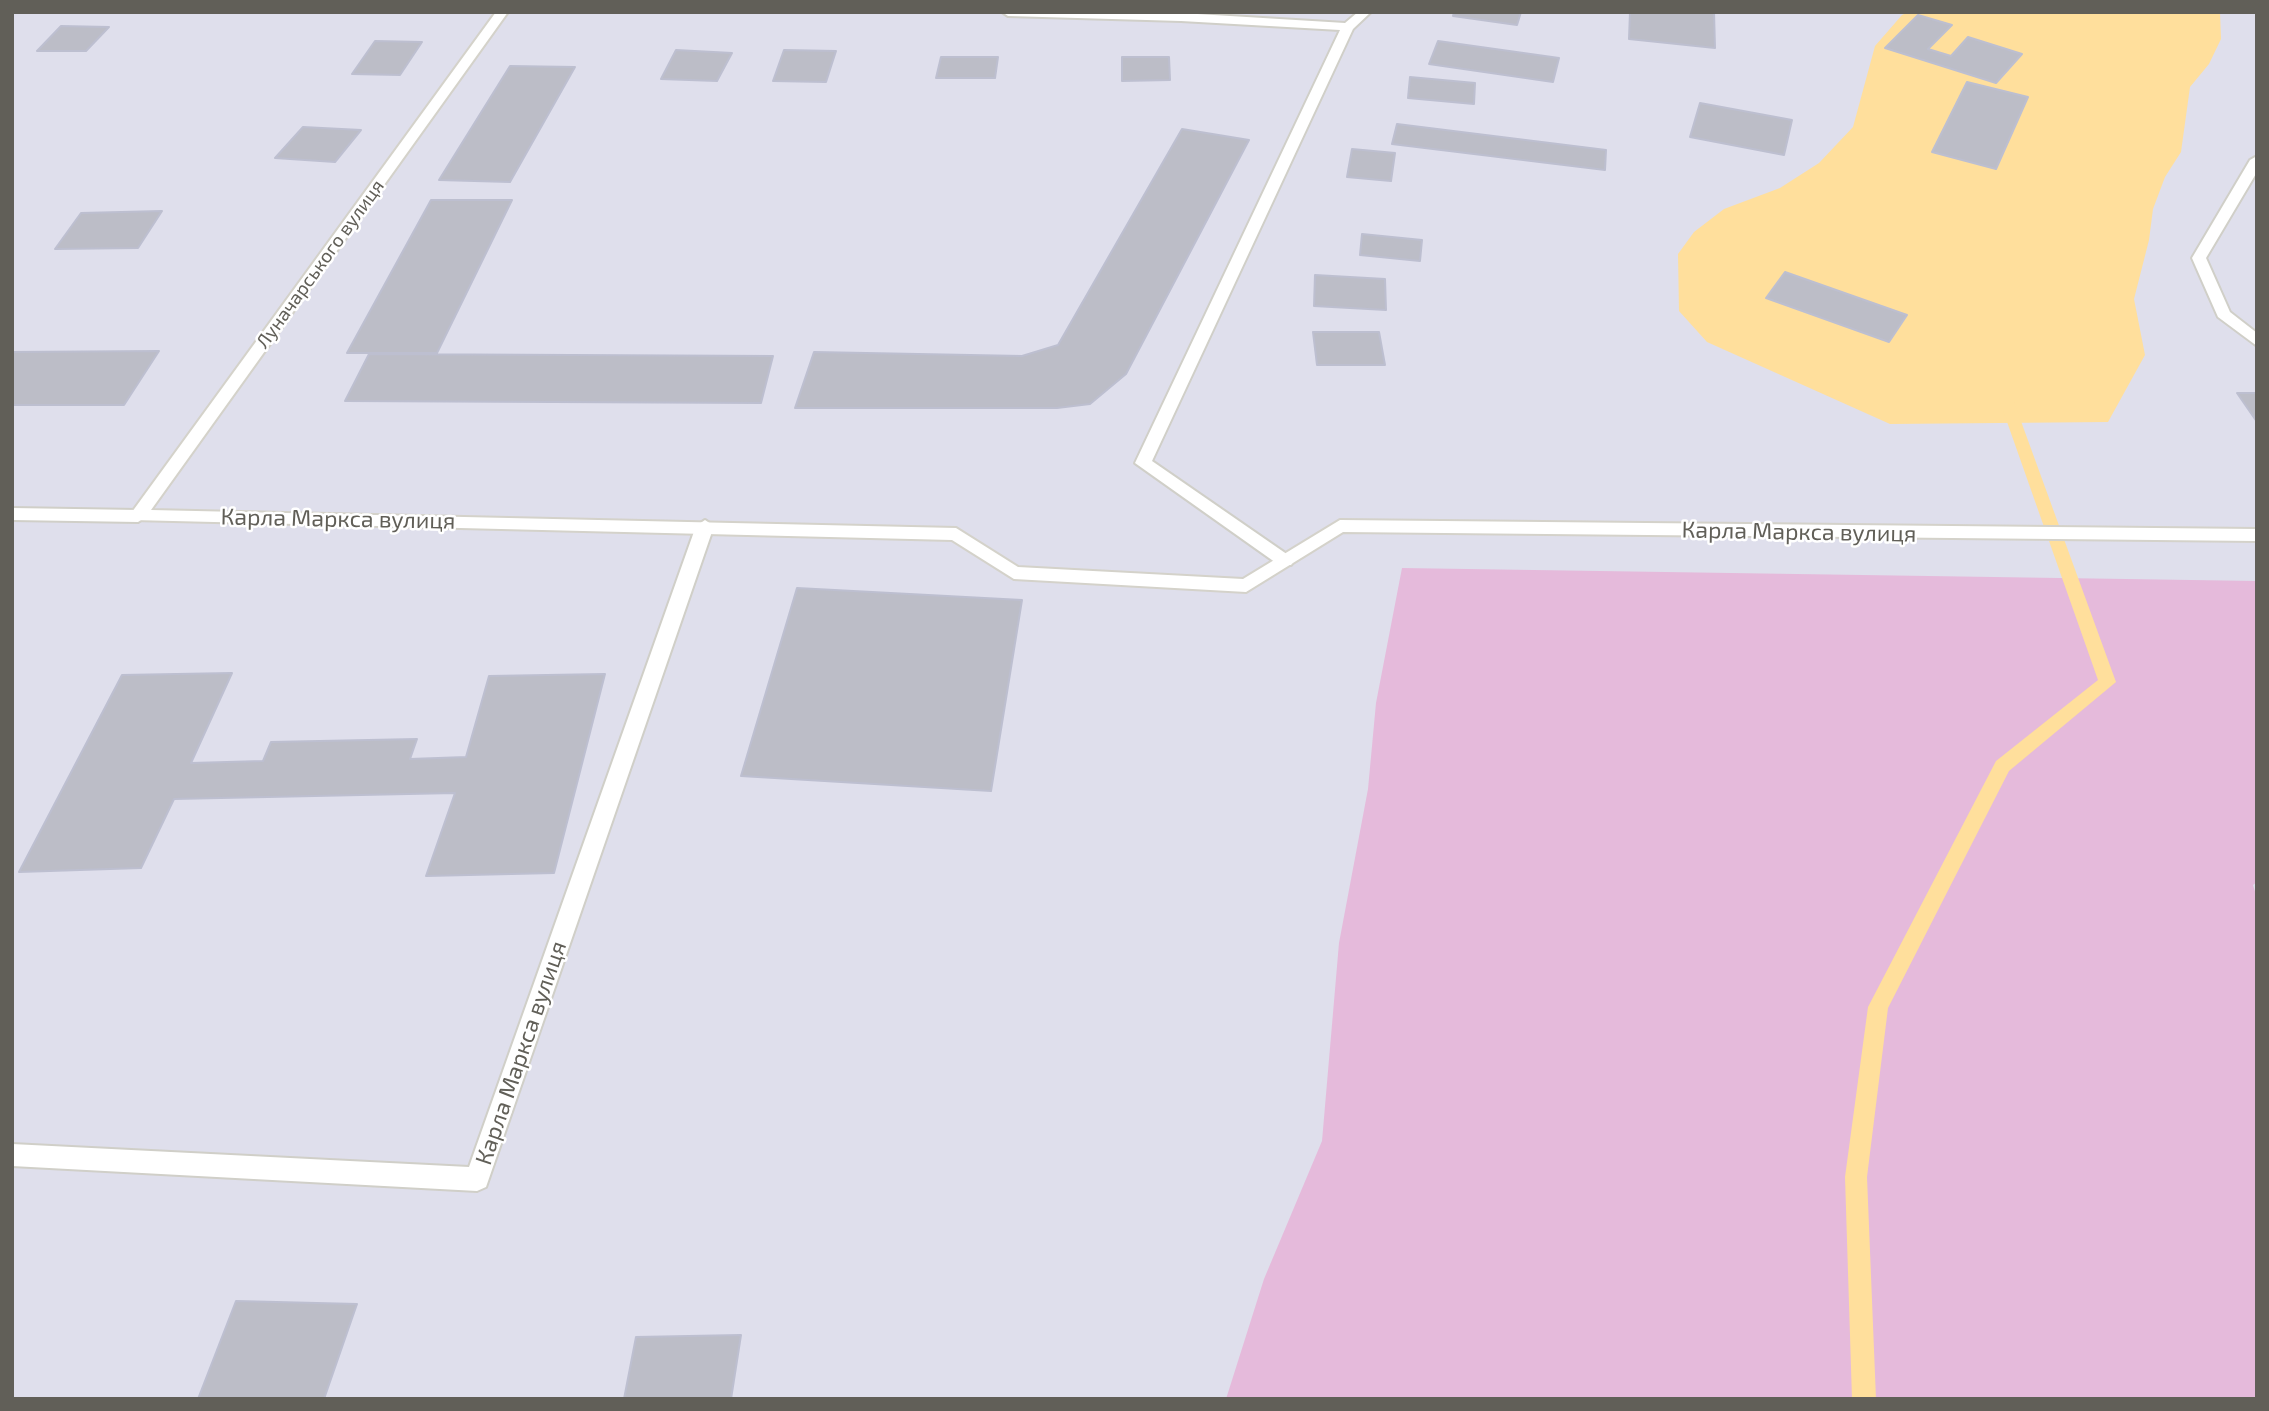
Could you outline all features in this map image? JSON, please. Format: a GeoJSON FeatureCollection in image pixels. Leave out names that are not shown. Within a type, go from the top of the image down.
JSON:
{"type":"FeatureCollection","features":[{"type":"Feature","properties":{"kind":"street","name":"Луначарського вулиця"},"geometry":{"type":"LineString","coordinates":[[138,516],[502,12]]}},
{"type":"Feature","properties":{"kind":"street"},"geometry":{"type":"LineString","coordinates":[[1008,12],[1181,15],[1348,27]]}},
{"type":"Feature","properties":{"kind":"street"},"geometry":{"type":"LineString","coordinates":[[1285,561],[1143,463],[1348,27],[1365,12]]}},
{"type":"Feature","properties":{"kind":"street"},"geometry":{"type":"LineString","coordinates":[[2257,160],[2199,258],[2223,314],[2257,341]]}},
{"type":"Feature","properties":{"kind":"street","name":"Карла Маркса вулиця"},"geometry":{"type":"LineString","coordinates":[[12,514],[705,526],[956,534],[1014,573],[1246,586],[1340,526],[2257,535]]}},
{"type":"Feature","properties":{"kind":"street","name":"Карла Маркса вулиця"},"geometry":{"type":"LineString","coordinates":[[12,1155],[477,1179],[705,526]]}},
{"type":"Feature","properties":{"kind":"shaded area"},"geometry":{"type":"Polygon","coordinates":[[[1908,12],[2220,12],[2221,39],[2209,64],[2190,87],[2181,152],[2165,177],[2153,209],[2149,240],[2134,299],[2145,355],[2108,422],[1890,424],[1707,342],[1679,311],[1678,254],[1694,232],[1724,209],[1780,188],[1819,163],[1853,127],[1875,46],[1902,15],[1908,12]]]}},
{"type":"Feature","properties":{"kind":"shaded area"},"geometry":{"type":"Polygon","coordinates":[[[1402,568],[2257,581],[2257,882],[2253,885],[2257,898],[2257,1399],[1226,1399],[1264,1279],[1322,1141],[1339,943],[1368,789],[1376,703],[1402,568]]]}},
{"type":"Feature","properties":{"kind":"building"},"geometry":{"type":"Polygon","coordinates":[[[1454,12],[1521,12],[1517,25],[1453,16],[1454,12]]]}},
{"type":"Feature","properties":{"kind":"building"},"geometry":{"type":"Polygon","coordinates":[[[1630,12],[1714,12],[1715,48],[1629,39],[1630,12]]]}},
{"type":"Feature","properties":{"kind":"building"},"geometry":{"type":"Polygon","coordinates":[[[1918,15],[1952,25],[1928,49],[1951,56],[1968,37],[2022,54],[1996,83],[1885,48],[1918,15]]]}},
{"type":"Feature","properties":{"kind":"building"},"geometry":{"type":"Polygon","coordinates":[[[61,26],[109,27],[86,51],[37,51],[61,26]]]}},
{"type":"Feature","properties":{"kind":"building"},"geometry":{"type":"Polygon","coordinates":[[[375,41],[422,42],[400,75],[352,74],[375,41]]]}},
{"type":"Feature","properties":{"kind":"building"},"geometry":{"type":"Polygon","coordinates":[[[1438,41],[1559,58],[1553,82],[1429,64],[1438,41]]]}},
{"type":"Feature","properties":{"kind":"building"},"geometry":{"type":"Polygon","coordinates":[[[676,50],[732,53],[717,81],[661,79],[676,50]]]}},
{"type":"Feature","properties":{"kind":"building"},"geometry":{"type":"Polygon","coordinates":[[[784,50],[836,51],[826,82],[773,81],[784,50]]]}},
{"type":"Feature","properties":{"kind":"building"},"geometry":{"type":"Polygon","coordinates":[[[941,57],[998,57],[995,78],[936,78],[941,57]]]}},
{"type":"Feature","properties":{"kind":"building"},"geometry":{"type":"Polygon","coordinates":[[[1122,57],[1169,57],[1170,80],[1122,81],[1122,57]]]}},
{"type":"Feature","properties":{"kind":"building"},"geometry":{"type":"Polygon","coordinates":[[[510,66],[575,67],[510,182],[439,180],[510,66]]]}},
{"type":"Feature","properties":{"kind":"building"},"geometry":{"type":"Polygon","coordinates":[[[1410,77],[1475,83],[1474,104],[1408,98],[1410,77]]]}},
{"type":"Feature","properties":{"kind":"building"},"geometry":{"type":"Polygon","coordinates":[[[1967,82],[2028,97],[1996,169],[1932,152],[1967,82]]]}},
{"type":"Feature","properties":{"kind":"building"},"geometry":{"type":"Polygon","coordinates":[[[1700,103],[1792,120],[1784,155],[1690,137],[1700,103]]]}},
{"type":"Feature","properties":{"kind":"building"},"geometry":{"type":"Polygon","coordinates":[[[1397,124],[1606,150],[1605,170],[1392,144],[1397,124]]]}},
{"type":"Feature","properties":{"kind":"building"},"geometry":{"type":"Polygon","coordinates":[[[303,127],[361,130],[335,162],[275,158],[303,127]]]}},
{"type":"Feature","properties":{"kind":"building"},"geometry":{"type":"Polygon","coordinates":[[[1182,129],[1249,140],[1126,374],[1090,404],[1057,408],[795,408],[814,352],[1022,356],[1058,345],[1182,129]]]}},
{"type":"Feature","properties":{"kind":"building"},"geometry":{"type":"Polygon","coordinates":[[[1352,149],[1395,153],[1391,181],[1347,177],[1352,149]]]}},
{"type":"Feature","properties":{"kind":"building"},"geometry":{"type":"Polygon","coordinates":[[[431,200],[512,200],[437,353],[347,353],[431,200]]]}},
{"type":"Feature","properties":{"kind":"building"},"geometry":{"type":"Polygon","coordinates":[[[162,211],[138,248],[55,249],[81,213],[162,211]]]}},
{"type":"Feature","properties":{"kind":"building"},"geometry":{"type":"Polygon","coordinates":[[[1362,234],[1422,240],[1420,261],[1360,255],[1362,234]]]}},
{"type":"Feature","properties":{"kind":"building"},"geometry":{"type":"Polygon","coordinates":[[[1785,272],[1907,315],[1889,342],[1766,298],[1785,272]]]}},
{"type":"Feature","properties":{"kind":"building"},"geometry":{"type":"Polygon","coordinates":[[[1315,275],[1385,279],[1386,310],[1314,306],[1315,275]]]}},
{"type":"Feature","properties":{"kind":"building"},"geometry":{"type":"Polygon","coordinates":[[[1313,332],[1379,332],[1385,365],[1317,365],[1313,332]]]}},
{"type":"Feature","properties":{"kind":"building"},"geometry":{"type":"Polygon","coordinates":[[[159,351],[124,405],[12,405],[12,352],[159,351]]]}},
{"type":"Feature","properties":{"kind":"building"},"geometry":{"type":"Polygon","coordinates":[[[369,354],[773,356],[761,403],[345,401],[369,354]]]}},
{"type":"Feature","properties":{"kind":"building"},"geometry":{"type":"Polygon","coordinates":[[[2237,393],[2257,393],[2257,422],[2237,393]]]}},
{"type":"Feature","properties":{"kind":"building"},"geometry":{"type":"Polygon","coordinates":[[[797,588],[1022,600],[991,791],[741,776],[797,588]]]}},
{"type":"Feature","properties":{"kind":"building"},"geometry":{"type":"Polygon","coordinates":[[[232,673],[191,763],[263,761],[271,742],[417,739],[410,759],[466,757],[489,676],[605,674],[554,873],[426,876],[455,793],[174,799],[141,868],[19,872],[122,675],[232,673]]]}},
{"type":"Feature","properties":{"kind":"building"},"geometry":{"type":"Polygon","coordinates":[[[236,1301],[357,1304],[324,1399],[198,1399],[236,1301]]]}},
{"type":"Feature","properties":{"kind":"building"},"geometry":{"type":"Polygon","coordinates":[[[741,1335],[731,1399],[624,1399],[636,1337],[741,1335]]]}},
{"type":"Feature","properties":{"kind":"waterway"},"geometry":{"type":"LineString","coordinates":[[1864,1399],[1856,1177],[1878,1007],[2002,766],[2107,682],[2007,402]]}}]}
